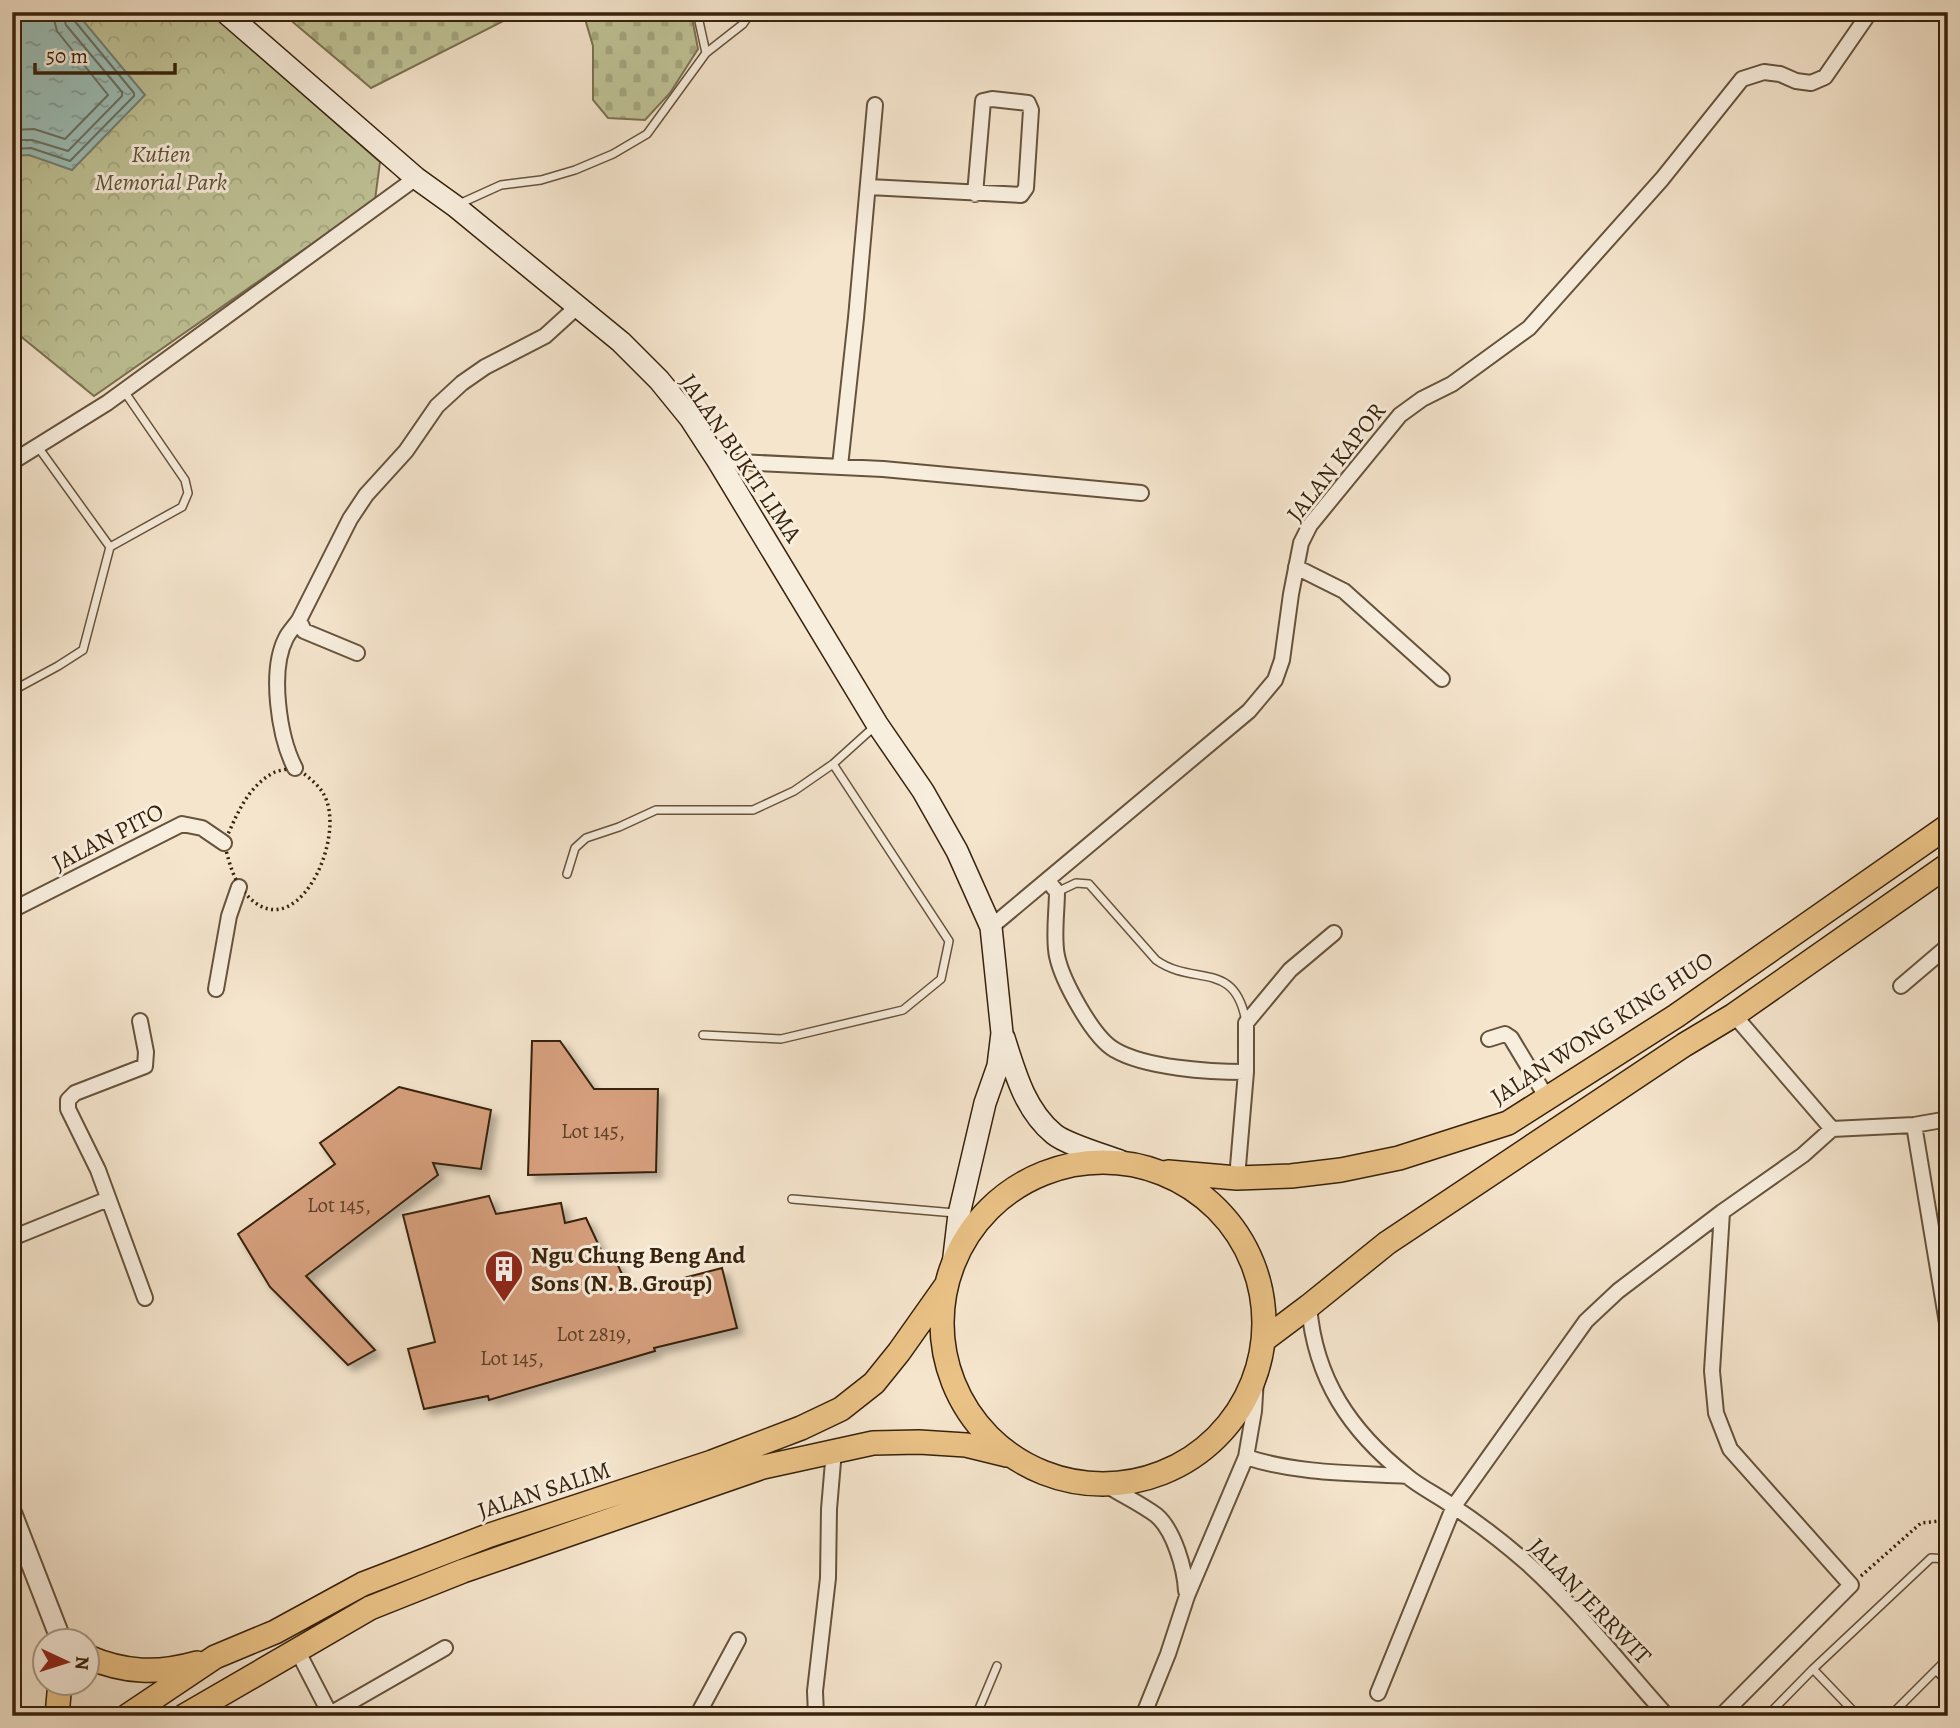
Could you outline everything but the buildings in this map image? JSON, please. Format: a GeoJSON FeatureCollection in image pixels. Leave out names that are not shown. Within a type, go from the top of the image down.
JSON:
{"type":"FeatureCollection","features":[{"type":"Feature","properties":{"kind":"main road","name":"JALAN BUKIT LIMA"},"geometry":{"type":"LineString","coordinates":[[225,12],[416,178],[455,206],[621,342],[659,380],[690,418],[877,724],[923,790],[957,851],[991,927],[1002,1033]]}},
{"type":"Feature","properties":{"kind":"main road","name":"JALAN WONG KING HUO"},"geometry":{"type":"LineString","coordinates":[[1161,1171],[1237,1178],[1292,1176],[1341,1170],[1399,1158],[1508,1123],[1676,1016],[1948,826]]}},
{"type":"Feature","properties":{"kind":"main road"},"geometry":{"type":"LineString","coordinates":[[1265,1339],[1387,1243],[1684,1045],[1734,1015],[1948,865]]}},
{"type":"Feature","properties":{"kind":"main road"},"geometry":{"type":"LineString","coordinates":[[1002,1033],[1019,1086],[1035,1114],[1056,1136],[1120,1161]]}},
{"type":"Feature","properties":{"kind":"main road"},"geometry":{"type":"LineString","coordinates":[[1002,1033],[998,1066],[985,1103],[960,1214],[942,1333],[952,1380],[975,1423],[1010,1456],[1040,1473],[1073,1483],[1108,1486],[1146,1480],[1182,1465],[1213,1443],[1238,1413],[1256,1378],[1265,1339],[1261,1286],[1241,1237],[1206,1198],[1161,1171]]}},
{"type":"Feature","properties":{"kind":"main road","name":"JALAN SALIM"},"geometry":{"type":"LineString","coordinates":[[127,1716],[215,1657],[275,1632],[363,1584],[489,1535],[712,1462],[801,1428],[841,1409],[874,1383],[900,1352],[949,1275],[972,1228],[1002,1197],[1037,1175],[1078,1163],[1120,1161],[1161,1171]]}},
{"type":"Feature","properties":{"kind":"main road","name":"JALAN SALIM"},"geometry":{"type":"LineString","coordinates":[[184,1716],[370,1608],[463,1571],[763,1467],[873,1443],[919,1442],[966,1446],[1010,1456]]}},
{"type":"Feature","properties":{"kind":"main road"},"geometry":{"type":"LineString","coordinates":[[102,1662],[118,1668],[148,1672],[179,1668],[215,1657]]}},
{"type":"Feature","properties":{"kind":"main road"},"geometry":{"type":"LineString","coordinates":[[57,1716],[59,1696]]}},
{"type":"Feature","properties":{"kind":"street","name":"JALAN KAPOR"},"geometry":{"type":"LineString","coordinates":[[991,927],[1053,886],[1249,711],[1275,680],[1282,660],[1301,543],[1310,525],[1400,415],[1422,399],[1452,384],[1529,328],[1662,179],[1742,79],[1764,72],[1811,83],[1825,77],[1870,12]]}},
{"type":"Feature","properties":{"kind":"street"},"geometry":{"type":"LineString","coordinates":[[869,187],[975,194],[1021,195],[1026,188],[1031,110],[1028,103],[992,99],[983,101],[975,194]]}},
{"type":"Feature","properties":{"kind":"street"},"geometry":{"type":"LineString","coordinates":[[839,466],[869,187],[875,105]]}},
{"type":"Feature","properties":{"kind":"street"},"geometry":{"type":"LineString","coordinates":[[12,462],[124,390],[416,178]]}},
{"type":"Feature","properties":{"kind":"street"},"geometry":{"type":"LineString","coordinates":[[295,768],[285,741],[276,687],[282,649],[350,519],[366,495],[406,451],[437,407],[462,383],[485,367],[545,336],[578,306]]}},
{"type":"Feature","properties":{"kind":"street"},"geometry":{"type":"LineString","coordinates":[[718,461],[839,466],[1142,493]]}},
{"type":"Feature","properties":{"kind":"street"},"geometry":{"type":"LineString","coordinates":[[1296,567],[1343,591],[1442,679]]}},
{"type":"Feature","properties":{"kind":"street"},"geometry":{"type":"LineString","coordinates":[[299,620],[304,631],[357,653]]}},
{"type":"Feature","properties":{"kind":"street","name":"JALAN PITO"},"geometry":{"type":"LineString","coordinates":[[12,910],[182,824],[202,828],[223,843]]}},
{"type":"Feature","properties":{"kind":"street"},"geometry":{"type":"LineString","coordinates":[[1053,886],[1056,954],[1078,1006],[1111,1048],[1131,1058],[1160,1064],[1246,1072]]}},
{"type":"Feature","properties":{"kind":"street"},"geometry":{"type":"LineString","coordinates":[[216,989],[229,916],[239,887]]}},
{"type":"Feature","properties":{"kind":"street"},"geometry":{"type":"LineString","coordinates":[[1237,1178],[1246,1072],[1246,1023],[1290,970],[1334,933]]}},
{"type":"Feature","properties":{"kind":"street"},"geometry":{"type":"LineString","coordinates":[[1901,986],[1948,946]]}},
{"type":"Feature","properties":{"kind":"street"},"geometry":{"type":"LineString","coordinates":[[1734,1015],[1832,1129]]}},
{"type":"Feature","properties":{"kind":"street"},"geometry":{"type":"LineString","coordinates":[[139,1021],[146,1052],[145,1066],[75,1093],[68,1100],[68,1109],[98,1170],[145,1298]]}},
{"type":"Feature","properties":{"kind":"street"},"geometry":{"type":"LineString","coordinates":[[1489,1039],[1505,1034],[1511,1038],[1547,1098]]}},
{"type":"Feature","properties":{"kind":"street"},"geometry":{"type":"LineString","coordinates":[[1378,1693],[1454,1506],[1586,1321],[1618,1291],[1803,1155],[1832,1129],[1914,1125],[1948,1119]]}},
{"type":"Feature","properties":{"kind":"street"},"geometry":{"type":"LineString","coordinates":[[1914,1125],[1947,1322]]}},
{"type":"Feature","properties":{"kind":"street"},"geometry":{"type":"LineString","coordinates":[[12,1238],[108,1199]]}},
{"type":"Feature","properties":{"kind":"street"},"geometry":{"type":"LineString","coordinates":[[1721,1716],[1851,1585],[1730,1449],[1716,1413],[1712,1371],[1722,1212]]}},
{"type":"Feature","properties":{"kind":"street","name":"JALAN JERRWIT"},"geometry":{"type":"LineString","coordinates":[[1309,1306],[1312,1336],[1323,1373],[1341,1406],[1360,1431],[1407,1476],[1454,1506],[1526,1562],[1568,1604],[1667,1716]]}},
{"type":"Feature","properties":{"kind":"street"},"geometry":{"type":"LineString","coordinates":[[1143,1716],[1168,1654],[1186,1596],[1246,1457],[1254,1411],[1256,1378]]}},
{"type":"Feature","properties":{"kind":"street"},"geometry":{"type":"LineString","coordinates":[[816,1716],[815,1691],[828,1578],[829,1509],[834,1450]]}},
{"type":"Feature","properties":{"kind":"street"},"geometry":{"type":"LineString","coordinates":[[1246,1457],[1273,1466],[1303,1470],[1407,1476]]}},
{"type":"Feature","properties":{"kind":"street"},"geometry":{"type":"LineString","coordinates":[[1108,1486],[1158,1517],[1176,1547],[1185,1571],[1186,1596]]}},
{"type":"Feature","properties":{"kind":"street"},"geometry":{"type":"LineString","coordinates":[[12,1514],[56,1626]]}},
{"type":"Feature","properties":{"kind":"street"},"geometry":{"type":"LineString","coordinates":[[697,1716],[738,1640]]}},
{"type":"Feature","properties":{"kind":"street"},"geometry":{"type":"LineString","coordinates":[[298,1650],[331,1715],[445,1648]]}},
{"type":"Feature","properties":{"kind":"lane"},"geometry":{"type":"LineString","coordinates":[[697,12],[706,53]]}},
{"type":"Feature","properties":{"kind":"lane"},"geometry":{"type":"LineString","coordinates":[[455,206],[501,185],[541,180],[575,170],[612,154],[647,134],[706,53],[743,24],[751,12]]}},
{"type":"Feature","properties":{"kind":"lane"},"geometry":{"type":"LineString","coordinates":[[12,691],[83,650],[110,547],[182,507],[188,493],[185,480],[124,390]]}},
{"type":"Feature","properties":{"kind":"lane"},"geometry":{"type":"LineString","coordinates":[[38,447],[110,547]]}},
{"type":"Feature","properties":{"kind":"lane"},"geometry":{"type":"LineString","coordinates":[[566,874],[575,848],[586,838],[656,810],[753,810],[794,790],[833,764],[877,724]]}},
{"type":"Feature","properties":{"kind":"lane"},"geometry":{"type":"LineString","coordinates":[[703,1035],[781,1039],[886,1015],[904,1010],[941,979],[949,941],[833,764]]}},
{"type":"Feature","properties":{"kind":"lane"},"geometry":{"type":"LineString","coordinates":[[1053,886],[1089,884],[1156,960],[1179,972],[1213,976],[1228,983],[1243,1006],[1246,1023]]}},
{"type":"Feature","properties":{"kind":"lane"},"geometry":{"type":"LineString","coordinates":[[792,1199],[960,1214]]}},
{"type":"Feature","properties":{"kind":"lane"},"geometry":{"type":"LineString","coordinates":[[1767,1716],[1931,1558],[1948,1559]]}},
{"type":"Feature","properties":{"kind":"lane"},"geometry":{"type":"LineString","coordinates":[[1890,1716],[1948,1658]]}},
{"type":"Feature","properties":{"kind":"lane"},"geometry":{"type":"LineString","coordinates":[[976,1716],[997,1666]]}},
{"type":"Feature","properties":{"kind":"lane"},"geometry":{"type":"LineString","coordinates":[[1813,1669],[1858,1716]]}},
{"type":"Feature","properties":{"kind":"lane"},"geometry":{"type":"LineString","coordinates":[[1936,1670],[1948,1683]]}},
{"type":"Feature","properties":{"kind":"path"},"geometry":{"type":"LineString","coordinates":[[295,768],[305,774],[324,794],[328,807],[327,846],[311,887],[292,906],[269,909],[255,903],[239,887],[223,843],[242,804],[262,782],[275,772],[295,768]]}},
{"type":"Feature","properties":{"kind":"path"},"geometry":{"type":"LineString","coordinates":[[1851,1585],[1922,1523],[1948,1523]]}},
{"type":"Feature","properties":{"kind":"green space","name":"Kutien Memorial Park"},"geometry":{"type":"Polygon","coordinates":[[[12,12],[210,12],[380,162],[375,200],[94,396],[19,335],[12,334],[12,12]]]}},
{"type":"Feature","properties":{"kind":"green space"},"geometry":{"type":"Polygon","coordinates":[[[281,12],[521,12],[371,88],[281,12]]]}},
{"type":"Feature","properties":{"kind":"green space"},"geometry":{"type":"Polygon","coordinates":[[[583,12],[691,12],[698,49],[670,93],[645,120],[608,118],[593,100],[593,46],[583,12]]]}},
{"type":"Feature","properties":{"kind":"water"},"geometry":{"type":"Polygon","coordinates":[[[12,12],[76,12],[145,95],[72,170],[29,155],[12,156],[12,12]]]}},
{"type":"Feature","properties":{"kind":"place","name":"Ngu Chung Beng And Sons (N. B. Group)"},"geometry":{"type":"Point","coordinates":[504,1303]}}]}
